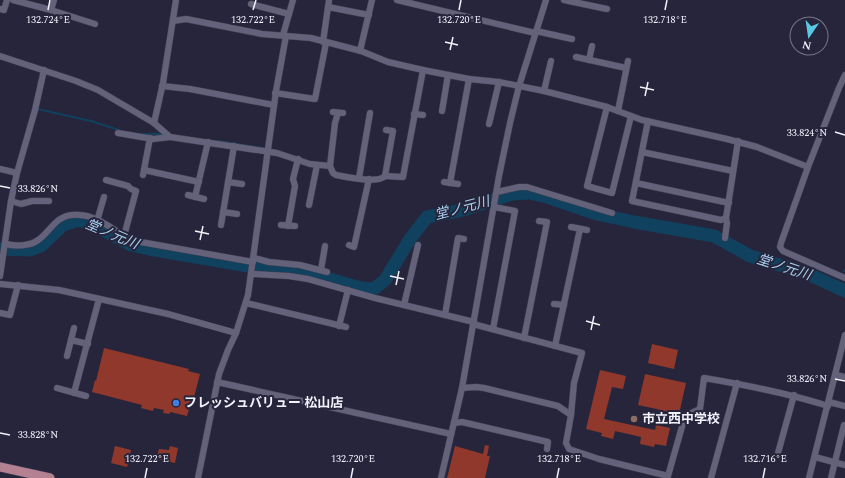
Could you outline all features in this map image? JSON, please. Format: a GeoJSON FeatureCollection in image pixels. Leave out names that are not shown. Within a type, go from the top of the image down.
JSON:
{"type":"FeatureCollection","features":[{"type":"Feature","properties":{"kind":"main road"},"geometry":{"type":"LineString","coordinates":[[0,468],[50,478]]}},
{"type":"Feature","properties":{"kind":"street"},"geometry":{"type":"LineString","coordinates":[[0,9],[4,10],[7,0]]}},
{"type":"Feature","properties":{"kind":"street"},"geometry":{"type":"LineString","coordinates":[[13,0],[95,24]]}},
{"type":"Feature","properties":{"kind":"street"},"geometry":{"type":"LineString","coordinates":[[51,10],[54,0]]}},
{"type":"Feature","properties":{"kind":"street"},"geometry":{"type":"LineString","coordinates":[[154,123],[162,86],[176,0]]}},
{"type":"Feature","properties":{"kind":"street"},"geometry":{"type":"LineString","coordinates":[[198,478],[217,382],[246,303],[254,261],[275,93],[284,35],[293,0]]}},
{"type":"Feature","properties":{"kind":"street"},"geometry":{"type":"LineString","coordinates":[[360,51],[372,0]]}},
{"type":"Feature","properties":{"kind":"street"},"geometry":{"type":"LineString","coordinates":[[397,0],[418,2],[536,32],[572,39]]}},
{"type":"Feature","properties":{"kind":"street"},"geometry":{"type":"LineString","coordinates":[[441,478],[462,388],[509,131],[519,86],[546,0]]}},
{"type":"Feature","properties":{"kind":"street"},"geometry":{"type":"LineString","coordinates":[[564,0],[608,9]]}},
{"type":"Feature","properties":{"kind":"street"},"geometry":{"type":"LineString","coordinates":[[275,93],[315,99],[324,42],[328,3],[369,15]]}},
{"type":"Feature","properties":{"kind":"street"},"geometry":{"type":"LineString","coordinates":[[250,4],[289,14]]}},
{"type":"Feature","properties":{"kind":"street"},"geometry":{"type":"LineString","coordinates":[[173,21],[186,20],[248,31],[311,38],[360,51],[388,62],[423,70],[544,91],[607,107],[648,121],[738,141],[808,167]]}},
{"type":"Feature","properties":{"kind":"street"},"geometry":{"type":"LineString","coordinates":[[589,60],[592,46]]}},
{"type":"Feature","properties":{"kind":"street"},"geometry":{"type":"LineString","coordinates":[[0,56],[76,81],[98,90],[154,123],[170,137]]}},
{"type":"Feature","properties":{"kind":"street"},"geometry":{"type":"LineString","coordinates":[[576,57],[626,68]]}},
{"type":"Feature","properties":{"kind":"street"},"geometry":{"type":"LineString","coordinates":[[544,91],[551,61]]}},
{"type":"Feature","properties":{"kind":"street"},"geometry":{"type":"LineString","coordinates":[[618,111],[628,61]]}},
{"type":"Feature","properties":{"kind":"street"},"geometry":{"type":"LineString","coordinates":[[0,276],[11,201],[44,70]]}},
{"type":"Feature","properties":{"kind":"street"},"geometry":{"type":"LineString","coordinates":[[338,113],[335,122],[330,166],[333,173],[336,175],[379,180],[385,176],[402,177],[423,70]]}},
{"type":"Feature","properties":{"kind":"street"},"geometry":{"type":"LineString","coordinates":[[442,111],[448,75]]}},
{"type":"Feature","properties":{"kind":"street"},"geometry":{"type":"LineString","coordinates":[[845,75],[808,167],[780,247],[783,251],[845,278]]}},
{"type":"Feature","properties":{"kind":"street"},"geometry":{"type":"LineString","coordinates":[[458,184],[447,183],[456,151],[459,118],[469,79]]}},
{"type":"Feature","properties":{"kind":"street"},"geometry":{"type":"LineString","coordinates":[[490,124],[499,82]]}},
{"type":"Feature","properties":{"kind":"street"},"geometry":{"type":"LineString","coordinates":[[162,86],[190,89],[274,105]]}},
{"type":"Feature","properties":{"kind":"street"},"geometry":{"type":"LineString","coordinates":[[607,107],[587,186],[612,193],[631,116]]}},
{"type":"Feature","properties":{"kind":"street"},"geometry":{"type":"LineString","coordinates":[[359,178],[370,113]]}},
{"type":"Feature","properties":{"kind":"street"},"geometry":{"type":"LineString","coordinates":[[414,114],[423,115]]}},
{"type":"Feature","properties":{"kind":"street"},"geometry":{"type":"LineString","coordinates":[[648,121],[632,200],[721,220],[726,218]]}},
{"type":"Feature","properties":{"kind":"street"},"geometry":{"type":"LineString","coordinates":[[385,176],[393,131],[386,130]]}},
{"type":"Feature","properties":{"kind":"street"},"geometry":{"type":"LineString","coordinates":[[118,133],[150,138],[170,137],[234,146],[276,153],[317,165],[330,166]]}},
{"type":"Feature","properties":{"kind":"street"},"geometry":{"type":"LineString","coordinates":[[150,138],[143,172],[199,182]]}},
{"type":"Feature","properties":{"kind":"street"},"geometry":{"type":"LineString","coordinates":[[724,238],[728,223],[726,218],[738,141]]}},
{"type":"Feature","properties":{"kind":"street"},"geometry":{"type":"LineString","coordinates":[[196,197],[208,142]]}},
{"type":"Feature","properties":{"kind":"street"},"geometry":{"type":"LineString","coordinates":[[221,224],[234,146]]}},
{"type":"Feature","properties":{"kind":"street"},"geometry":{"type":"LineString","coordinates":[[456,151],[464,153]]}},
{"type":"Feature","properties":{"kind":"street"},"geometry":{"type":"LineString","coordinates":[[642,152],[733,171]]}},
{"type":"Feature","properties":{"kind":"street"},"geometry":{"type":"LineString","coordinates":[[288,226],[296,186],[293,179],[298,160]]}},
{"type":"Feature","properties":{"kind":"street"},"geometry":{"type":"LineString","coordinates":[[309,205],[317,165]]}},
{"type":"Feature","properties":{"kind":"street"},"geometry":{"type":"LineString","coordinates":[[0,169],[17,173]]}},
{"type":"Feature","properties":{"kind":"street"},"geometry":{"type":"LineString","coordinates":[[349,245],[354,247],[369,179]]}},
{"type":"Feature","properties":{"kind":"street"},"geometry":{"type":"LineString","coordinates":[[106,180],[128,186],[136,191],[124,236]]}},
{"type":"Feature","properties":{"kind":"street"},"geometry":{"type":"LineString","coordinates":[[228,182],[242,184]]}},
{"type":"Feature","properties":{"kind":"street"},"geometry":{"type":"LineString","coordinates":[[636,183],[729,203]]}},
{"type":"Feature","properties":{"kind":"street"},"geometry":{"type":"LineString","coordinates":[[497,192],[527,187],[612,214]]}},
{"type":"Feature","properties":{"kind":"street"},"geometry":{"type":"LineString","coordinates":[[188,195],[204,199]]}},
{"type":"Feature","properties":{"kind":"street"},"geometry":{"type":"LineString","coordinates":[[97,221],[104,197]]}},
{"type":"Feature","properties":{"kind":"street"},"geometry":{"type":"LineString","coordinates":[[11,201],[24,204],[32,201],[50,201]]}},
{"type":"Feature","properties":{"kind":"street"},"geometry":{"type":"LineString","coordinates":[[493,329],[515,211],[494,207]]}},
{"type":"Feature","properties":{"kind":"street"},"geometry":{"type":"LineString","coordinates":[[223,212],[237,214]]}},
{"type":"Feature","properties":{"kind":"street"},"geometry":{"type":"LineString","coordinates":[[4,248],[22,246],[35,242],[58,220],[74,215],[88,217],[124,236],[144,243],[254,261],[300,265],[324,271],[325,246]]}},
{"type":"Feature","properties":{"kind":"street"},"geometry":{"type":"LineString","coordinates":[[524,338],[537,260],[547,222],[539,221]]}},
{"type":"Feature","properties":{"kind":"street"},"geometry":{"type":"LineString","coordinates":[[281,224],[295,226]]}},
{"type":"Feature","properties":{"kind":"street"},"geometry":{"type":"LineString","coordinates":[[571,227],[587,230]]}},
{"type":"Feature","properties":{"kind":"street"},"geometry":{"type":"LineString","coordinates":[[555,346],[580,228]]}},
{"type":"Feature","properties":{"kind":"street"},"geometry":{"type":"LineString","coordinates":[[445,315],[458,238],[464,239]]}},
{"type":"Feature","properties":{"kind":"street"},"geometry":{"type":"LineString","coordinates":[[404,305],[418,245]]}},
{"type":"Feature","properties":{"kind":"street"},"geometry":{"type":"LineString","coordinates":[[286,257],[286,264]]}},
{"type":"Feature","properties":{"kind":"street"},"geometry":{"type":"LineString","coordinates":[[563,268],[571,269]]}},
{"type":"Feature","properties":{"kind":"street"},"geometry":{"type":"LineString","coordinates":[[252,272],[298,277],[445,315],[582,354],[574,383],[571,415],[566,443],[569,449],[599,460],[668,476],[685,416],[700,409],[704,378],[737,383],[829,404],[845,406]]}},
{"type":"Feature","properties":{"kind":"street"},"geometry":{"type":"LineString","coordinates":[[0,284],[59,290],[168,314],[236,332]]}},
{"type":"Feature","properties":{"kind":"street"},"geometry":{"type":"LineString","coordinates":[[0,313],[10,315],[18,285]]}},
{"type":"Feature","properties":{"kind":"street"},"geometry":{"type":"LineString","coordinates":[[339,326],[348,290]]}},
{"type":"Feature","properties":{"kind":"street"},"geometry":{"type":"LineString","coordinates":[[74,393],[99,299]]}},
{"type":"Feature","properties":{"kind":"street"},"geometry":{"type":"LineString","coordinates":[[524,301],[531,303]]}},
{"type":"Feature","properties":{"kind":"street"},"geometry":{"type":"LineString","coordinates":[[246,303],[346,327]]}},
{"type":"Feature","properties":{"kind":"street"},"geometry":{"type":"LineString","coordinates":[[554,304],[564,306]]}},
{"type":"Feature","properties":{"kind":"street"},"geometry":{"type":"LineString","coordinates":[[67,356],[74,328]]}},
{"type":"Feature","properties":{"kind":"street"},"geometry":{"type":"LineString","coordinates":[[810,478],[843,350],[845,335]]}},
{"type":"Feature","properties":{"kind":"street"},"geometry":{"type":"LineString","coordinates":[[71,340],[88,344]]}},
{"type":"Feature","properties":{"kind":"street"},"geometry":{"type":"LineString","coordinates":[[836,375],[845,378]]}},
{"type":"Feature","properties":{"kind":"street"},"geometry":{"type":"LineString","coordinates":[[217,382],[451,434]]}},
{"type":"Feature","properties":{"kind":"street"},"geometry":{"type":"LineString","coordinates":[[711,478],[737,383]]}},
{"type":"Feature","properties":{"kind":"street"},"geometry":{"type":"LineString","coordinates":[[462,388],[476,387],[558,406],[571,415]]}},
{"type":"Feature","properties":{"kind":"street"},"geometry":{"type":"LineString","coordinates":[[57,388],[86,396]]}},
{"type":"Feature","properties":{"kind":"street"},"geometry":{"type":"LineString","coordinates":[[778,454],[794,395]]}},
{"type":"Feature","properties":{"kind":"street"},"geometry":{"type":"LineString","coordinates":[[454,423],[462,422],[548,442],[547,449]]}},
{"type":"Feature","properties":{"kind":"street"},"geometry":{"type":"LineString","coordinates":[[831,478],[844,425],[845,426]]}},
{"type":"Feature","properties":{"kind":"street"},"geometry":{"type":"LineString","coordinates":[[815,457],[845,464]]}},
{"type":"Feature","properties":{"kind":"building"},"geometry":{"type":"Polygon","coordinates":[[[652,344],[678,350],[674,369],[648,363],[652,344]]]}},
{"type":"Feature","properties":{"kind":"building"},"geometry":{"type":"Polygon","coordinates":[[[104,348],[189,369],[188,371],[200,374],[192,405],[188,404],[187,408],[189,409],[187,416],[170,412],[170,414],[163,413],[164,410],[154,408],[153,411],[141,408],[142,405],[92,392],[104,348]]]}},
{"type":"Feature","properties":{"kind":"building"},"geometry":{"type":"Polygon","coordinates":[[[600,370],[626,376],[623,389],[612,387],[604,419],[655,430],[656,425],[670,428],[666,446],[655,444],[654,447],[640,444],[641,437],[615,431],[613,439],[601,436],[602,433],[586,429],[600,370]]]}},
{"type":"Feature","properties":{"kind":"building"},"geometry":{"type":"Polygon","coordinates":[[[645,374],[686,383],[679,414],[638,405],[645,374]]]}},
{"type":"Feature","properties":{"kind":"building"},"geometry":{"type":"Polygon","coordinates":[[[485,445],[489,446],[487,456],[490,456],[485,478],[447,478],[455,446],[483,454],[485,445]]]}},
{"type":"Feature","properties":{"kind":"building"},"geometry":{"type":"Polygon","coordinates":[[[115,446],[131,450],[127,467],[111,463],[115,446]]]}},
{"type":"Feature","properties":{"kind":"building"},"geometry":{"type":"Polygon","coordinates":[[[170,446],[178,448],[175,463],[156,459],[159,449],[169,450],[170,446]]]}},
{"type":"Feature","properties":{"kind":"waterway"},"geometry":{"type":"LineString","coordinates":[[37,109],[91,121],[119,130]]}},
{"type":"Feature","properties":{"kind":"waterway"},"geometry":{"type":"LineString","coordinates":[[139,134],[161,134]]}},
{"type":"Feature","properties":{"kind":"waterway"},"geometry":{"type":"LineString","coordinates":[[218,141],[263,148]]}},
{"type":"Feature","properties":{"kind":"waterway","name":"堂ノ元川"},"geometry":{"type":"LineString","coordinates":[[0,249],[30,250],[41,246],[63,225],[75,221],[87,221],[131,245],[259,268],[308,273],[361,288],[374,289],[385,280],[410,239],[427,217],[463,210],[512,194],[529,193],[547,197],[597,214],[714,236],[750,256],[806,273],[845,291]]}},
{"type":"Feature","properties":{"kind":"place","name":"フレッシュバリュー 松山店"},"geometry":{"type":"Point","coordinates":[176,403]}},
{"type":"Feature","properties":{"kind":"place","name":"市立西中学校"},"geometry":{"type":"Point","coordinates":[634,419]}}]}
